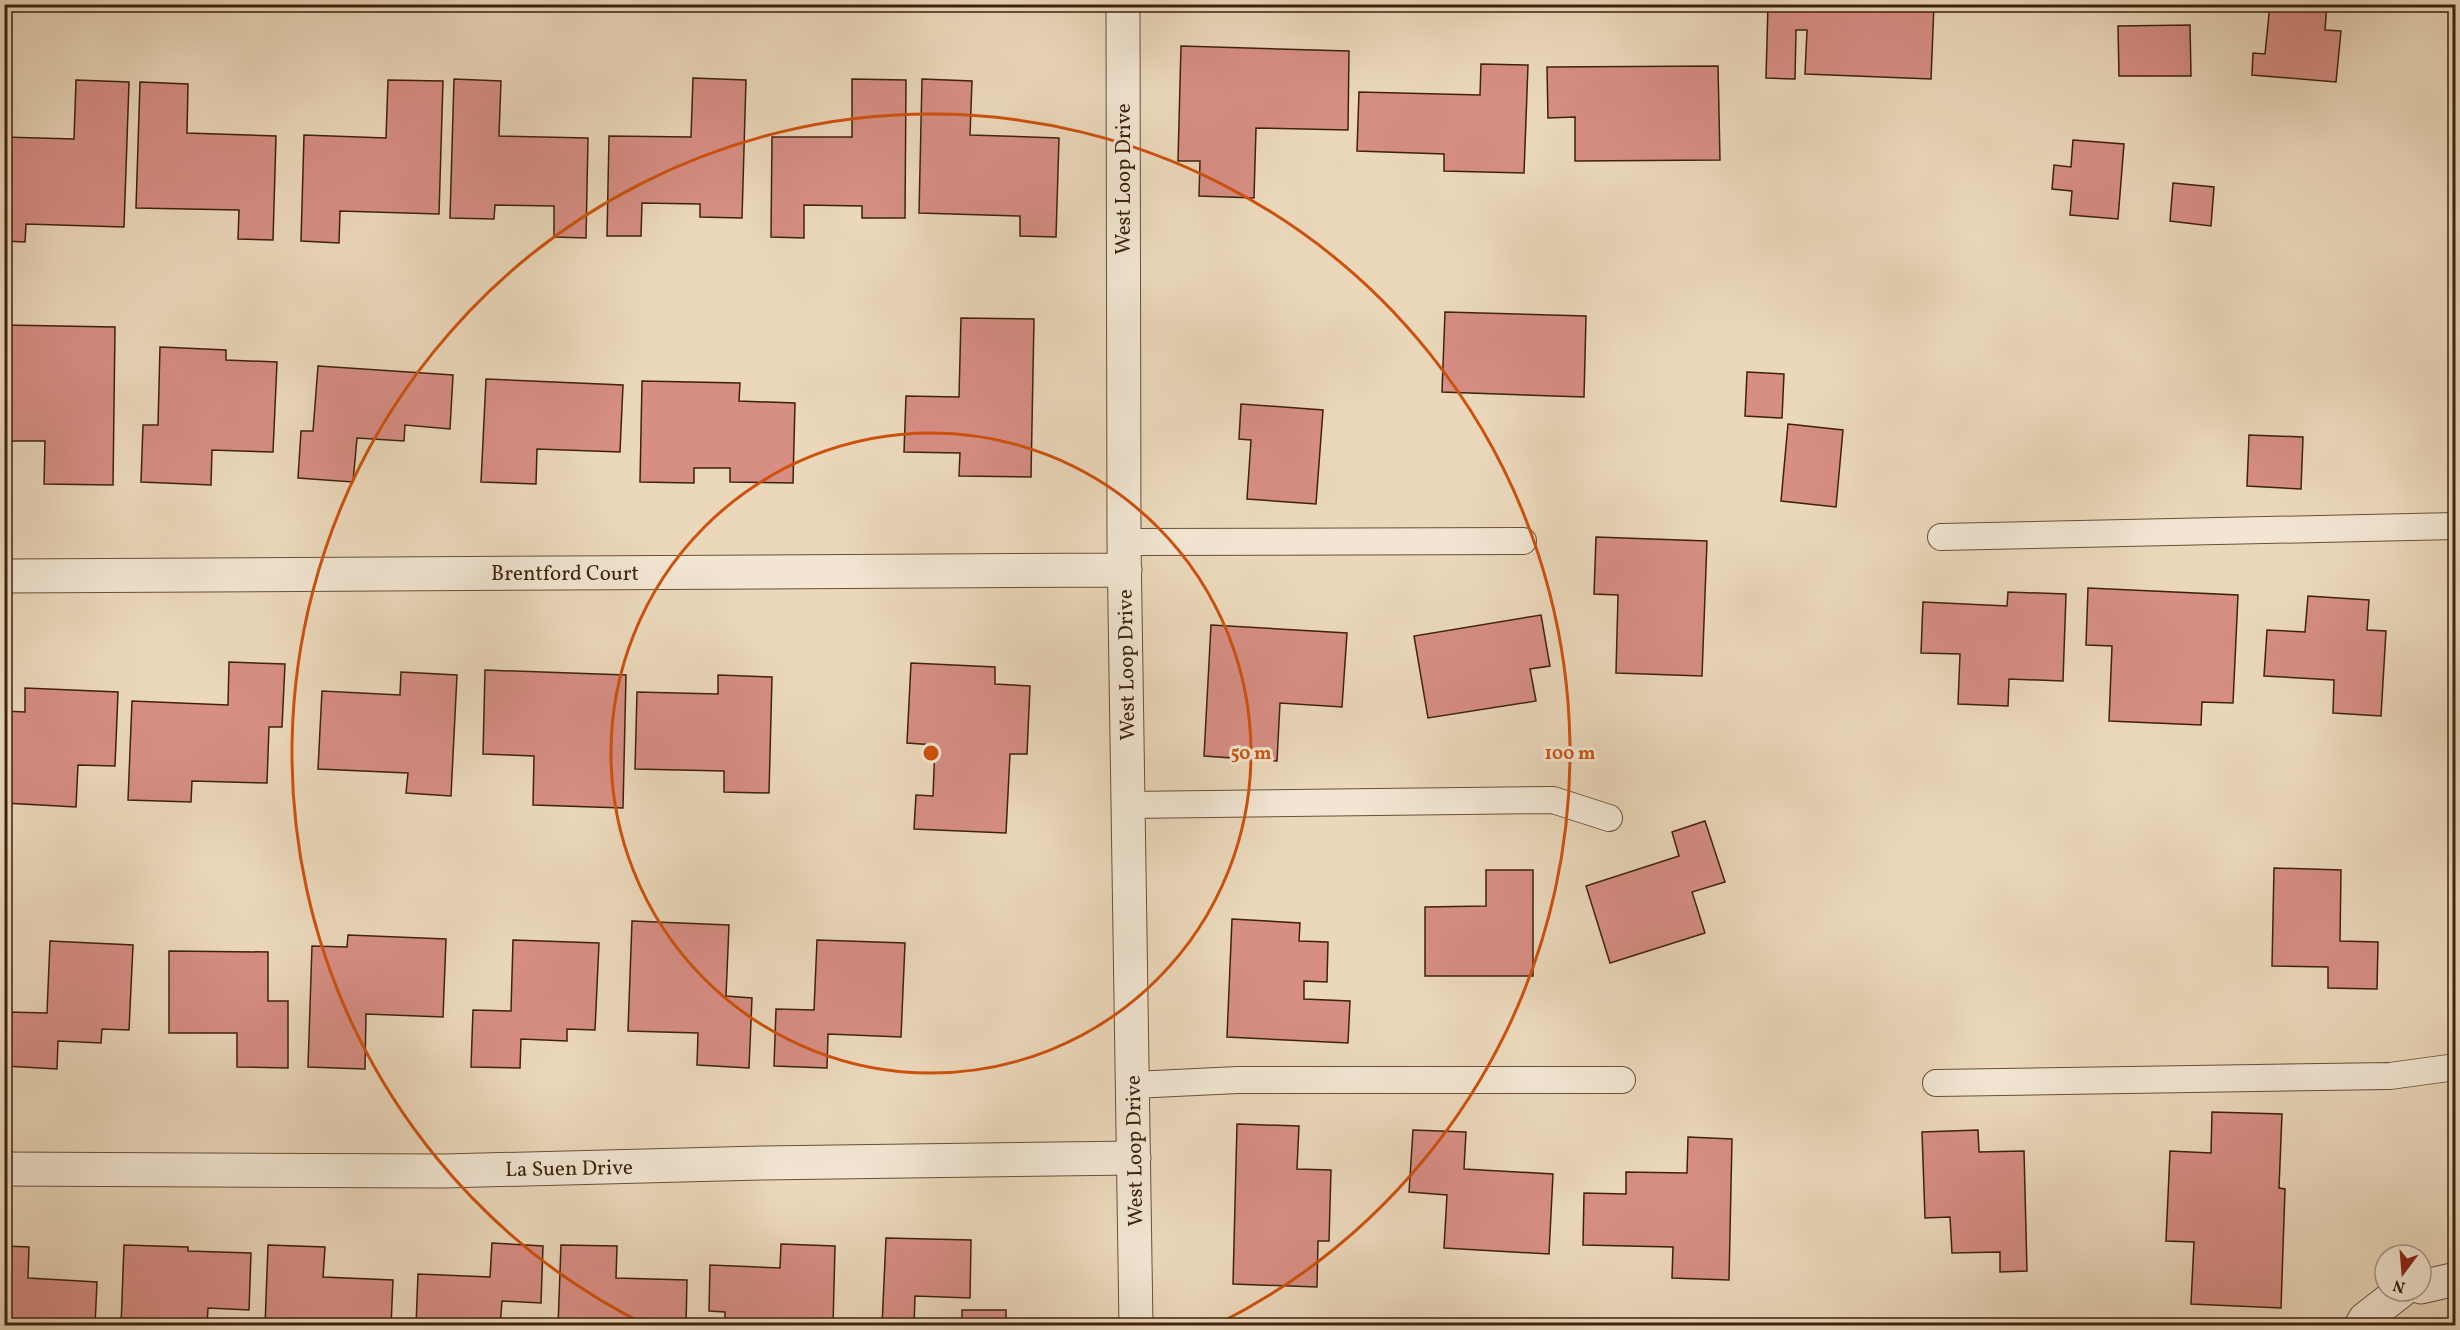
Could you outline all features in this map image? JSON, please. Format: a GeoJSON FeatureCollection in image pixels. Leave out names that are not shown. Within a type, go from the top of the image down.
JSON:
{"type":"FeatureCollection","features":[{"type":"Feature","properties":{"kind":"street","name":"West Loop Drive"},"geometry":{"type":"LineString","coordinates":[[1123,4],[1124,556],[1136,1326]]}},
{"type":"Feature","properties":{"kind":"street","name":"Brentford Court"},"geometry":{"type":"LineString","coordinates":[[4,576],[1124,556]]}},
{"type":"Feature","properties":{"kind":"street","name":"La Suen Drive"},"geometry":{"type":"LineString","coordinates":[[4,1169],[444,1171],[784,1162],[1134,1158]]}},
{"type":"Feature","properties":{"kind":"street"},"geometry":{"type":"LineString","coordinates":[[2433,1284],[2456,1279]]}},
{"type":"Feature","properties":{"kind":"street"},"geometry":{"type":"LineString","coordinates":[[2361,1326],[2365,1319],[2386,1303]]}},
{"type":"Feature","properties":{"kind":"lane"},"geometry":{"type":"LineString","coordinates":[[1941,537],[2456,526]]}},
{"type":"Feature","properties":{"kind":"lane"},"geometry":{"type":"LineString","coordinates":[[1124,556],[1523,541]]}},
{"type":"Feature","properties":{"kind":"lane"},"geometry":{"type":"LineString","coordinates":[[1128,805],[1553,800],[1609,818]]}},
{"type":"Feature","properties":{"kind":"lane"},"geometry":{"type":"LineString","coordinates":[[1936,1083],[2390,1076],[2456,1067]]}},
{"type":"Feature","properties":{"kind":"lane"},"geometry":{"type":"LineString","coordinates":[[1133,1085],[1238,1080],[1622,1080]]}},
{"type":"Feature","properties":{"kind":"building"},"geometry":{"type":"Polygon","coordinates":[[[1768,4],[1934,4],[1931,79],[1805,74],[1807,30],[1796,30],[1795,79],[1766,78],[1768,4]]]}},
{"type":"Feature","properties":{"kind":"building"},"geometry":{"type":"Polygon","coordinates":[[[2270,4],[2327,4],[2325,30],[2341,31],[2336,82],[2252,75],[2253,53],[2265,54],[2270,4]]]}},
{"type":"Feature","properties":{"kind":"building"},"geometry":{"type":"Polygon","coordinates":[[[2190,25],[2191,76],[2119,76],[2118,26],[2190,25]]]}},
{"type":"Feature","properties":{"kind":"building"},"geometry":{"type":"Polygon","coordinates":[[[1181,46],[1349,51],[1348,130],[1256,128],[1254,198],[1199,196],[1200,161],[1178,161],[1181,46]]]}},
{"type":"Feature","properties":{"kind":"building"},"geometry":{"type":"Polygon","coordinates":[[[1481,64],[1528,65],[1524,173],[1444,171],[1444,154],[1357,151],[1359,92],[1480,95],[1481,64]]]}},
{"type":"Feature","properties":{"kind":"building"},"geometry":{"type":"Polygon","coordinates":[[[1718,66],[1720,160],[1575,161],[1575,117],[1548,118],[1547,67],[1718,66]]]}},
{"type":"Feature","properties":{"kind":"building"},"geometry":{"type":"Polygon","coordinates":[[[693,78],[746,80],[742,218],[700,217],[700,204],[642,203],[641,236],[607,236],[609,136],[691,137],[693,78]]]}},
{"type":"Feature","properties":{"kind":"building"},"geometry":{"type":"Polygon","coordinates":[[[454,79],[501,81],[499,136],[588,138],[586,238],[554,237],[554,206],[495,205],[494,219],[450,218],[454,79]]]}},
{"type":"Feature","properties":{"kind":"building"},"geometry":{"type":"Polygon","coordinates":[[[852,79],[906,80],[905,218],[862,218],[862,206],[804,205],[804,238],[771,237],[772,137],[852,137],[852,79]]]}},
{"type":"Feature","properties":{"kind":"building"},"geometry":{"type":"Polygon","coordinates":[[[922,79],[972,81],[970,135],[1059,138],[1056,237],[1020,236],[1020,216],[919,213],[922,79]]]}},
{"type":"Feature","properties":{"kind":"building"},"geometry":{"type":"Polygon","coordinates":[[[76,80],[129,82],[124,227],[26,224],[25,242],[4,241],[4,137],[74,139],[76,80]]]}},
{"type":"Feature","properties":{"kind":"building"},"geometry":{"type":"Polygon","coordinates":[[[388,80],[443,81],[439,214],[340,211],[339,243],[301,241],[304,135],[386,138],[388,80]]]}},
{"type":"Feature","properties":{"kind":"building"},"geometry":{"type":"Polygon","coordinates":[[[140,82],[188,84],[187,133],[276,136],[273,240],[238,239],[239,210],[136,208],[140,82]]]}},
{"type":"Feature","properties":{"kind":"building"},"geometry":{"type":"Polygon","coordinates":[[[2073,140],[2124,144],[2118,219],[2070,215],[2072,191],[2052,189],[2054,165],[2071,167],[2073,140]]]}},
{"type":"Feature","properties":{"kind":"building"},"geometry":{"type":"Polygon","coordinates":[[[2173,183],[2214,187],[2211,226],[2170,221],[2173,183]]]}},
{"type":"Feature","properties":{"kind":"building"},"geometry":{"type":"Polygon","coordinates":[[[1445,312],[1586,316],[1584,397],[1442,392],[1445,312]]]}},
{"type":"Feature","properties":{"kind":"building"},"geometry":{"type":"Polygon","coordinates":[[[961,318],[1034,319],[1031,477],[959,476],[960,453],[904,452],[906,396],[959,397],[961,318]]]}},
{"type":"Feature","properties":{"kind":"building"},"geometry":{"type":"Polygon","coordinates":[[[4,325],[115,327],[113,485],[44,484],[45,441],[4,441],[4,325]]]}},
{"type":"Feature","properties":{"kind":"building"},"geometry":{"type":"Polygon","coordinates":[[[160,347],[226,350],[226,360],[277,362],[273,452],[212,450],[211,485],[141,482],[143,425],[158,425],[160,347]]]}},
{"type":"Feature","properties":{"kind":"building"},"geometry":{"type":"Polygon","coordinates":[[[318,366],[453,375],[450,429],[405,425],[404,441],[357,438],[353,482],[298,478],[301,431],[313,431],[318,366]]]}},
{"type":"Feature","properties":{"kind":"building"},"geometry":{"type":"Polygon","coordinates":[[[1747,372],[1784,374],[1782,418],[1745,416],[1747,372]]]}},
{"type":"Feature","properties":{"kind":"building"},"geometry":{"type":"Polygon","coordinates":[[[486,379],[623,385],[620,452],[537,449],[536,484],[481,482],[486,379]]]}},
{"type":"Feature","properties":{"kind":"building"},"geometry":{"type":"Polygon","coordinates":[[[642,381],[740,383],[739,401],[795,403],[793,483],[730,482],[730,468],[694,468],[694,483],[640,482],[642,381]]]}},
{"type":"Feature","properties":{"kind":"building"},"geometry":{"type":"Polygon","coordinates":[[[1241,404],[1323,410],[1316,504],[1247,499],[1251,440],[1239,439],[1241,404]]]}},
{"type":"Feature","properties":{"kind":"building"},"geometry":{"type":"Polygon","coordinates":[[[1788,424],[1843,430],[1836,507],[1781,501],[1788,424]]]}},
{"type":"Feature","properties":{"kind":"building"},"geometry":{"type":"Polygon","coordinates":[[[2249,435],[2303,437],[2301,489],[2247,486],[2249,435]]]}},
{"type":"Feature","properties":{"kind":"building"},"geometry":{"type":"Polygon","coordinates":[[[1596,537],[1707,541],[1702,676],[1616,673],[1618,595],[1594,594],[1596,537]]]}},
{"type":"Feature","properties":{"kind":"building"},"geometry":{"type":"Polygon","coordinates":[[[2088,588],[2238,595],[2233,703],[2202,702],[2201,725],[2109,721],[2112,646],[2086,645],[2088,588]]]}},
{"type":"Feature","properties":{"kind":"building"},"geometry":{"type":"Polygon","coordinates":[[[2008,592],[2066,594],[2063,681],[2009,679],[2008,706],[1958,704],[1960,654],[1921,653],[1923,602],[2007,606],[2008,592]]]}},
{"type":"Feature","properties":{"kind":"building"},"geometry":{"type":"Polygon","coordinates":[[[2308,596],[2369,600],[2367,630],[2386,631],[2381,716],[2333,713],[2334,680],[2264,676],[2267,630],[2305,632],[2308,596]]]}},
{"type":"Feature","properties":{"kind":"building"},"geometry":{"type":"Polygon","coordinates":[[[1541,615],[1550,666],[1530,669],[1536,701],[1428,718],[1414,636],[1541,615]]]}},
{"type":"Feature","properties":{"kind":"building"},"geometry":{"type":"Polygon","coordinates":[[[1211,625],[1347,633],[1342,707],[1280,703],[1277,761],[1204,756],[1211,625]]]}},
{"type":"Feature","properties":{"kind":"building"},"geometry":{"type":"Polygon","coordinates":[[[229,662],[285,664],[282,727],[269,727],[267,783],[192,781],[191,802],[128,800],[132,701],[228,705],[229,662]]]}},
{"type":"Feature","properties":{"kind":"building"},"geometry":{"type":"Polygon","coordinates":[[[911,663],[995,667],[995,684],[1030,686],[1027,754],[1010,754],[1006,833],[914,829],[916,795],[933,796],[935,745],[907,743],[911,663]]]}},
{"type":"Feature","properties":{"kind":"building"},"geometry":{"type":"Polygon","coordinates":[[[485,670],[626,675],[623,808],[533,805],[534,756],[483,754],[485,670]]]}},
{"type":"Feature","properties":{"kind":"building"},"geometry":{"type":"Polygon","coordinates":[[[401,672],[457,675],[451,796],[406,793],[408,773],[318,769],[322,691],[400,695],[401,672]]]}},
{"type":"Feature","properties":{"kind":"building"},"geometry":{"type":"Polygon","coordinates":[[[718,675],[772,677],[769,793],[724,792],[724,771],[635,769],[637,692],[718,694],[718,675]]]}},
{"type":"Feature","properties":{"kind":"building"},"geometry":{"type":"Polygon","coordinates":[[[25,688],[118,692],[115,766],[78,765],[76,807],[4,803],[4,711],[25,712],[25,688]]]}},
{"type":"Feature","properties":{"kind":"building"},"geometry":{"type":"Polygon","coordinates":[[[1705,821],[1725,882],[1692,892],[1705,933],[1610,963],[1586,886],[1679,856],[1672,832],[1705,821]]]}},
{"type":"Feature","properties":{"kind":"building"},"geometry":{"type":"Polygon","coordinates":[[[2274,868],[2341,870],[2340,941],[2378,942],[2377,989],[2328,988],[2328,967],[2272,966],[2274,868]]]}},
{"type":"Feature","properties":{"kind":"building"},"geometry":{"type":"Polygon","coordinates":[[[1486,870],[1533,870],[1533,976],[1425,976],[1425,907],[1486,906],[1486,870]]]}},
{"type":"Feature","properties":{"kind":"building"},"geometry":{"type":"Polygon","coordinates":[[[1232,919],[1300,923],[1299,941],[1328,942],[1327,982],[1304,981],[1304,999],[1350,1001],[1348,1043],[1227,1037],[1232,919]]]}},
{"type":"Feature","properties":{"kind":"building"},"geometry":{"type":"Polygon","coordinates":[[[632,921],[729,925],[726,996],[752,998],[749,1068],[697,1065],[698,1033],[628,1031],[632,921]]]}},
{"type":"Feature","properties":{"kind":"building"},"geometry":{"type":"Polygon","coordinates":[[[348,935],[446,939],[443,1017],[366,1014],[365,1069],[308,1067],[312,946],[347,947],[348,935]]]}},
{"type":"Feature","properties":{"kind":"building"},"geometry":{"type":"Polygon","coordinates":[[[513,940],[599,943],[595,1030],[567,1029],[567,1041],[521,1039],[520,1068],[471,1067],[473,1010],[511,1011],[513,940]]]}},
{"type":"Feature","properties":{"kind":"building"},"geometry":{"type":"Polygon","coordinates":[[[817,940],[905,943],[901,1037],[828,1034],[827,1068],[774,1066],[776,1009],[814,1010],[817,940]]]}},
{"type":"Feature","properties":{"kind":"building"},"geometry":{"type":"Polygon","coordinates":[[[50,941],[133,945],[129,1030],[102,1029],[101,1043],[58,1041],[57,1069],[5,1066],[7,1012],[47,1013],[50,941]]]}},
{"type":"Feature","properties":{"kind":"building"},"geometry":{"type":"Polygon","coordinates":[[[169,951],[268,952],[268,1001],[288,1001],[288,1068],[237,1067],[237,1033],[169,1033],[169,951]]]}},
{"type":"Feature","properties":{"kind":"building"},"geometry":{"type":"Polygon","coordinates":[[[2212,1112],[2282,1114],[2279,1188],[2285,1189],[2281,1308],[2191,1304],[2194,1242],[2166,1241],[2170,1151],[2211,1153],[2212,1112]]]}},
{"type":"Feature","properties":{"kind":"building"},"geometry":{"type":"Polygon","coordinates":[[[1237,1124],[1299,1126],[1297,1169],[1331,1170],[1329,1241],[1318,1241],[1317,1287],[1233,1284],[1237,1124]]]}},
{"type":"Feature","properties":{"kind":"building"},"geometry":{"type":"Polygon","coordinates":[[[1413,1130],[1466,1132],[1464,1169],[1553,1174],[1549,1254],[1444,1248],[1447,1195],[1409,1192],[1413,1130]]]}},
{"type":"Feature","properties":{"kind":"building"},"geometry":{"type":"Polygon","coordinates":[[[1978,1130],[1979,1152],[2024,1151],[2027,1271],[2000,1272],[2000,1252],[1952,1253],[1950,1217],[1925,1218],[1922,1132],[1978,1130]]]}},
{"type":"Feature","properties":{"kind":"building"},"geometry":{"type":"Polygon","coordinates":[[[1688,1137],[1732,1139],[1729,1280],[1672,1278],[1673,1247],[1583,1245],[1584,1193],[1626,1194],[1626,1172],[1687,1173],[1688,1137]]]}},
{"type":"Feature","properties":{"kind":"building"},"geometry":{"type":"Polygon","coordinates":[[[886,1238],[971,1240],[970,1298],[915,1296],[914,1326],[882,1326],[886,1238]]]}},
{"type":"Feature","properties":{"kind":"building"},"geometry":{"type":"Polygon","coordinates":[[[492,1243],[543,1246],[541,1303],[502,1301],[500,1326],[416,1326],[418,1274],[490,1277],[492,1243]]]}},
{"type":"Feature","properties":{"kind":"building"},"geometry":{"type":"Polygon","coordinates":[[[781,1244],[835,1246],[833,1326],[725,1326],[725,1312],[709,1311],[710,1265],[780,1268],[781,1244]]]}},
{"type":"Feature","properties":{"kind":"building"},"geometry":{"type":"Polygon","coordinates":[[[124,1245],[188,1247],[188,1251],[251,1253],[249,1310],[208,1308],[207,1326],[121,1326],[124,1245]]]}},
{"type":"Feature","properties":{"kind":"building"},"geometry":{"type":"Polygon","coordinates":[[[268,1245],[325,1247],[323,1277],[393,1280],[391,1326],[265,1326],[268,1245]]]}},
{"type":"Feature","properties":{"kind":"building"},"geometry":{"type":"Polygon","coordinates":[[[561,1245],[617,1246],[616,1278],[687,1280],[686,1326],[558,1326],[561,1245]]]}},
{"type":"Feature","properties":{"kind":"building"},"geometry":{"type":"Polygon","coordinates":[[[4,1246],[29,1247],[28,1278],[97,1282],[95,1326],[4,1326],[4,1246]]]}},
{"type":"Feature","properties":{"kind":"building"},"geometry":{"type":"Polygon","coordinates":[[[962,1310],[1006,1310],[1006,1326],[962,1326],[962,1310]]]}}]}
